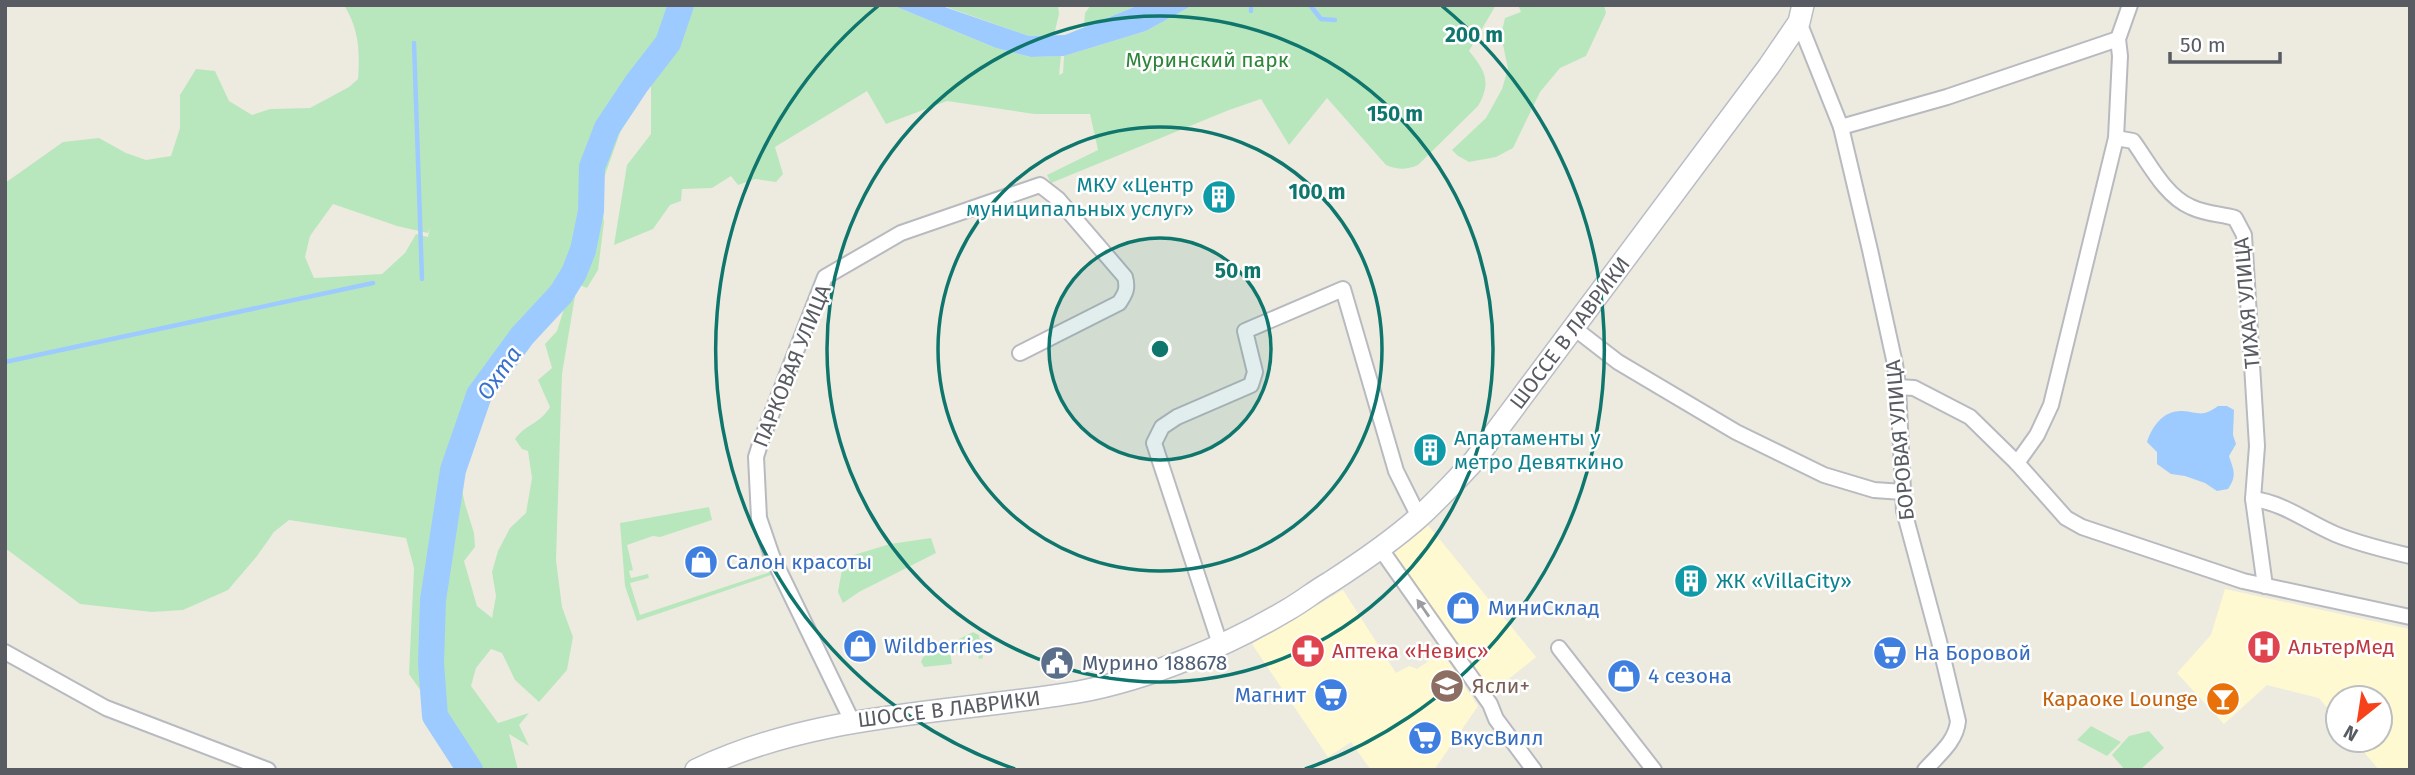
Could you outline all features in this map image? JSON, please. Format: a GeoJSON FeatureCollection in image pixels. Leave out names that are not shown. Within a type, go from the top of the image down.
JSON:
{"type":"FeatureCollection","features":[{"type":"Feature","properties":{"kind":"street"},"geometry":{"type":"LineString","coordinates":[[2017,463],[2037,435],[2051,405],[2116,138],[2120,56],[2118,39],[2130,5]]}},
{"type":"Feature","properties":{"kind":"street","name":"БОРОВАЯ УЛИЦА"},"geometry":{"type":"LineString","coordinates":[[1801,14],[1841,127],[1895,364],[1904,511],[1958,722],[1952,741],[1925,770]]}},
{"type":"Feature","properties":{"kind":"street","name":"ШОССЕ В ЛАВРИКИ"},"geometry":{"type":"LineString","coordinates":[[696,770],[811,729],[852,721],[1097,688],[1186,661],[1289,610],[1380,548],[1419,517],[1474,461],[1701,160],[1801,14]]}},
{"type":"Feature","properties":{"kind":"street"},"geometry":{"type":"LineString","coordinates":[[1841,127],[1947,97],[2118,39]]}},
{"type":"Feature","properties":{"kind":"street","name":"ТИХАЯ УЛИЦА"},"geometry":{"type":"LineString","coordinates":[[2116,138],[2133,141],[2170,192],[2189,206],[2207,213],[2235,218],[2244,235],[2257,446],[2253,499],[2265,586]]}},
{"type":"Feature","properties":{"kind":"street","name":"ПАРКОВАЯ УЛИЦА"},"geometry":{"type":"LineString","coordinates":[[852,721],[772,556],[759,518],[757,457],[761,441],[825,277],[901,233],[1040,185],[1058,199],[1125,277],[1126,293],[1119,303],[1020,353]]}},
{"type":"Feature","properties":{"kind":"street"},"geometry":{"type":"LineString","coordinates":[[1220,644],[1154,443],[1162,427],[1177,417],[1251,385],[1255,372],[1245,331],[1343,289],[1396,471],[1419,517]]}},
{"type":"Feature","properties":{"kind":"street"},"geometry":{"type":"LineString","coordinates":[[1574,328],[1618,362],[1737,432],[1824,475],[1874,490],[1903,492]]}},
{"type":"Feature","properties":{"kind":"street"},"geometry":{"type":"LineString","coordinates":[[1898,387],[1914,388],[1970,416],[2066,518],[2082,527],[2265,586],[2410,617]]}},
{"type":"Feature","properties":{"kind":"street"},"geometry":{"type":"LineString","coordinates":[[2253,499],[2281,506],[2334,534],[2410,556]]}},
{"type":"Feature","properties":{"kind":"street"},"geometry":{"type":"LineString","coordinates":[[1380,548],[1490,704],[1496,719],[1534,770]]}},
{"type":"Feature","properties":{"kind":"street"},"geometry":{"type":"LineString","coordinates":[[1559,648],[1654,770]]}},
{"type":"Feature","properties":{"kind":"street"},"geometry":{"type":"LineString","coordinates":[[5,652],[106,708],[268,770]]}},
{"type":"Feature","properties":{"kind":"shaded area"},"geometry":{"type":"Polygon","coordinates":[[[1427,524],[1536,657],[1490,694],[1389,552],[1427,524]]]}},
{"type":"Feature","properties":{"kind":"shaded area"},"geometry":{"type":"Polygon","coordinates":[[[2225,589],[2409,629],[2410,770],[2379,770],[2366,754],[2394,754],[2394,684],[2324,684],[2324,704],[2319,698],[2267,685],[2224,724],[2177,673],[2211,635],[2225,589]]]}},
{"type":"Feature","properties":{"kind":"shaded area"},"geometry":{"type":"Polygon","coordinates":[[[1343,590],[1396,673],[1409,666],[1417,669],[1442,652],[1478,706],[1434,770],[1371,770],[1351,742],[1328,757],[1252,644],[1343,590]]]}},
{"type":"Feature","properties":{"kind":"green space","name":"Муринский парк"},"geometry":{"type":"Polygon","coordinates":[[[344,5],[892,5],[996,48],[1031,57],[1061,56],[1059,75],[1063,73],[1064,56],[1146,31],[1193,5],[1496,5],[1469,51],[1483,70],[1486,83],[1478,106],[1418,165],[1410,168],[1398,169],[1386,165],[1327,98],[1289,145],[1261,99],[1051,183],[1047,175],[1098,150],[1090,114],[1034,114],[947,101],[886,124],[867,91],[775,147],[783,174],[776,182],[755,179],[738,185],[731,176],[712,188],[682,189],[681,201],[670,205],[653,229],[614,245],[627,165],[651,134],[651,85],[656,73],[628,110],[600,189],[604,222],[598,270],[587,288],[577,284],[562,374],[556,560],[562,607],[573,637],[567,670],[539,702],[515,680],[502,653],[491,649],[476,668],[471,686],[498,723],[529,713],[519,725],[529,746],[509,734],[518,770],[476,770],[409,674],[414,568],[406,538],[289,520],[274,532],[228,590],[183,610],[152,612],[80,604],[5,548],[5,183],[63,142],[99,138],[126,153],[146,160],[171,156],[180,128],[180,95],[196,69],[215,71],[229,101],[252,115],[270,109],[310,108],[349,87],[358,79],[357,41],[353,23],[344,5]],[[333,204],[310,236],[305,257],[314,278],[382,274],[405,253],[416,234],[428,237],[430,227],[428,233],[397,226],[333,204]],[[567,299],[540,308],[516,337],[502,360],[508,368],[485,398],[459,476],[474,533],[475,547],[464,561],[477,606],[492,618],[496,596],[492,572],[498,551],[510,528],[526,513],[532,478],[528,451],[522,449],[515,439],[550,407],[538,380],[552,368],[545,344],[557,331],[567,299]]]}},
{"type":"Feature","properties":{"kind":"green space"},"geometry":{"type":"Polygon","coordinates":[[[941,5],[1058,5],[1059,14],[1054,35],[1029,36],[941,5]]]}},
{"type":"Feature","properties":{"kind":"green space"},"geometry":{"type":"Polygon","coordinates":[[[1091,5],[1139,5],[1084,27],[1085,13],[1091,5]]]}},
{"type":"Feature","properties":{"kind":"green space"},"geometry":{"type":"Polygon","coordinates":[[[1518,5],[1604,5],[1606,13],[1586,56],[1560,68],[1540,92],[1513,148],[1496,157],[1469,162],[1452,150],[1486,118],[1502,89],[1508,69],[1501,35],[1505,18],[1521,12],[1518,5]]]}},
{"type":"Feature","properties":{"kind":"green space"},"geometry":{"type":"Polygon","coordinates":[[[709,507],[712,520],[627,545],[633,570],[629,571],[631,578],[648,574],[649,578],[630,583],[640,615],[773,571],[774,574],[637,621],[625,586],[620,523],[709,507]]]}},
{"type":"Feature","properties":{"kind":"green space"},"geometry":{"type":"Polygon","coordinates":[[[931,538],[936,553],[859,592],[843,603],[838,592],[844,558],[890,544],[931,538]]]}},
{"type":"Feature","properties":{"kind":"green space"},"geometry":{"type":"Polygon","coordinates":[[[973,632],[979,635],[983,658],[979,659],[976,646],[950,652],[952,664],[924,667],[921,662],[923,657],[973,632]]]}},
{"type":"Feature","properties":{"kind":"green space"},"geometry":{"type":"Polygon","coordinates":[[[2091,726],[2121,742],[2107,756],[2077,740],[2091,726]]]}},
{"type":"Feature","properties":{"kind":"green space"},"geometry":{"type":"Polygon","coordinates":[[[2149,731],[2164,748],[2140,770],[2125,770],[2112,755],[2129,736],[2149,731]]]}},
{"type":"Feature","properties":{"kind":"water"},"geometry":{"type":"Polygon","coordinates":[[[892,5],[939,5],[1029,36],[1065,35],[1139,5],[1193,5],[1146,31],[1064,56],[1031,57],[996,48],[892,5]]]}},
{"type":"Feature","properties":{"kind":"water"},"geometry":{"type":"Polygon","coordinates":[[[2218,406],[2227,406],[2234,410],[2233,435],[2236,444],[2229,456],[2233,480],[2228,489],[2217,491],[2205,483],[2171,474],[2157,464],[2157,452],[2147,442],[2152,430],[2164,416],[2176,411],[2204,413],[2218,406]]]}},
{"type":"Feature","properties":{"kind":"waterway","name":"Охта"},"geometry":{"type":"LineString","coordinates":[[470,770],[435,716],[431,663],[433,600],[453,470],[479,395],[522,336],[561,294],[574,273],[583,250],[591,211],[592,167],[607,128],[668,43],[681,5]]}},
{"type":"Feature","properties":{"kind":"waterway"},"geometry":{"type":"LineString","coordinates":[[1251,5],[1251,11]]}},
{"type":"Feature","properties":{"kind":"waterway"},"geometry":{"type":"LineString","coordinates":[[1310,5],[1321,19],[1335,20]]}},
{"type":"Feature","properties":{"kind":"waterway"},"geometry":{"type":"LineString","coordinates":[[414,43],[422,279]]}},
{"type":"Feature","properties":{"kind":"waterway"},"geometry":{"type":"LineString","coordinates":[[5,362],[373,283]]}},
{"type":"Feature","properties":{"kind":"place","name":"МКУ «Центр муниципальных услуг»"},"geometry":{"type":"Point","coordinates":[1219,197]}},
{"type":"Feature","properties":{"kind":"place","name":"Апартаменты у метро Девяткино"},"geometry":{"type":"Point","coordinates":[1430,450]}},
{"type":"Feature","properties":{"kind":"place","name":"Салон красоты"},"geometry":{"type":"Point","coordinates":[701,562]}},
{"type":"Feature","properties":{"kind":"place","name":"ЖК «VillaCity»"},"geometry":{"type":"Point","coordinates":[1691,581]}},
{"type":"Feature","properties":{"kind":"place","name":"МиниСклад"},"geometry":{"type":"Point","coordinates":[1463,608]}},
{"type":"Feature","properties":{"kind":"place","name":"Wildberries"},"geometry":{"type":"Point","coordinates":[860,646]}},
{"type":"Feature","properties":{"kind":"place","name":"АльтерМед"},"geometry":{"type":"Point","coordinates":[2264,647]}},
{"type":"Feature","properties":{"kind":"place","name":"Аптека «Невис»"},"geometry":{"type":"Point","coordinates":[1308,651]}},
{"type":"Feature","properties":{"kind":"place","name":"На Боровой"},"geometry":{"type":"Point","coordinates":[1890,653]}},
{"type":"Feature","properties":{"kind":"place","name":"Мурино 188678"},"geometry":{"type":"Point","coordinates":[1057,663]}},
{"type":"Feature","properties":{"kind":"place","name":"4 сезона"},"geometry":{"type":"Point","coordinates":[1624,676]}},
{"type":"Feature","properties":{"kind":"place","name":"Ясли+"},"geometry":{"type":"Point","coordinates":[1447,686]}},
{"type":"Feature","properties":{"kind":"place","name":"Магнит"},"geometry":{"type":"Point","coordinates":[1331,695]}},
{"type":"Feature","properties":{"kind":"place","name":"Караоке Lounge"},"geometry":{"type":"Point","coordinates":[2223,699]}},
{"type":"Feature","properties":{"kind":"place","name":"ВкусВилл"},"geometry":{"type":"Point","coordinates":[1425,738]}}]}
